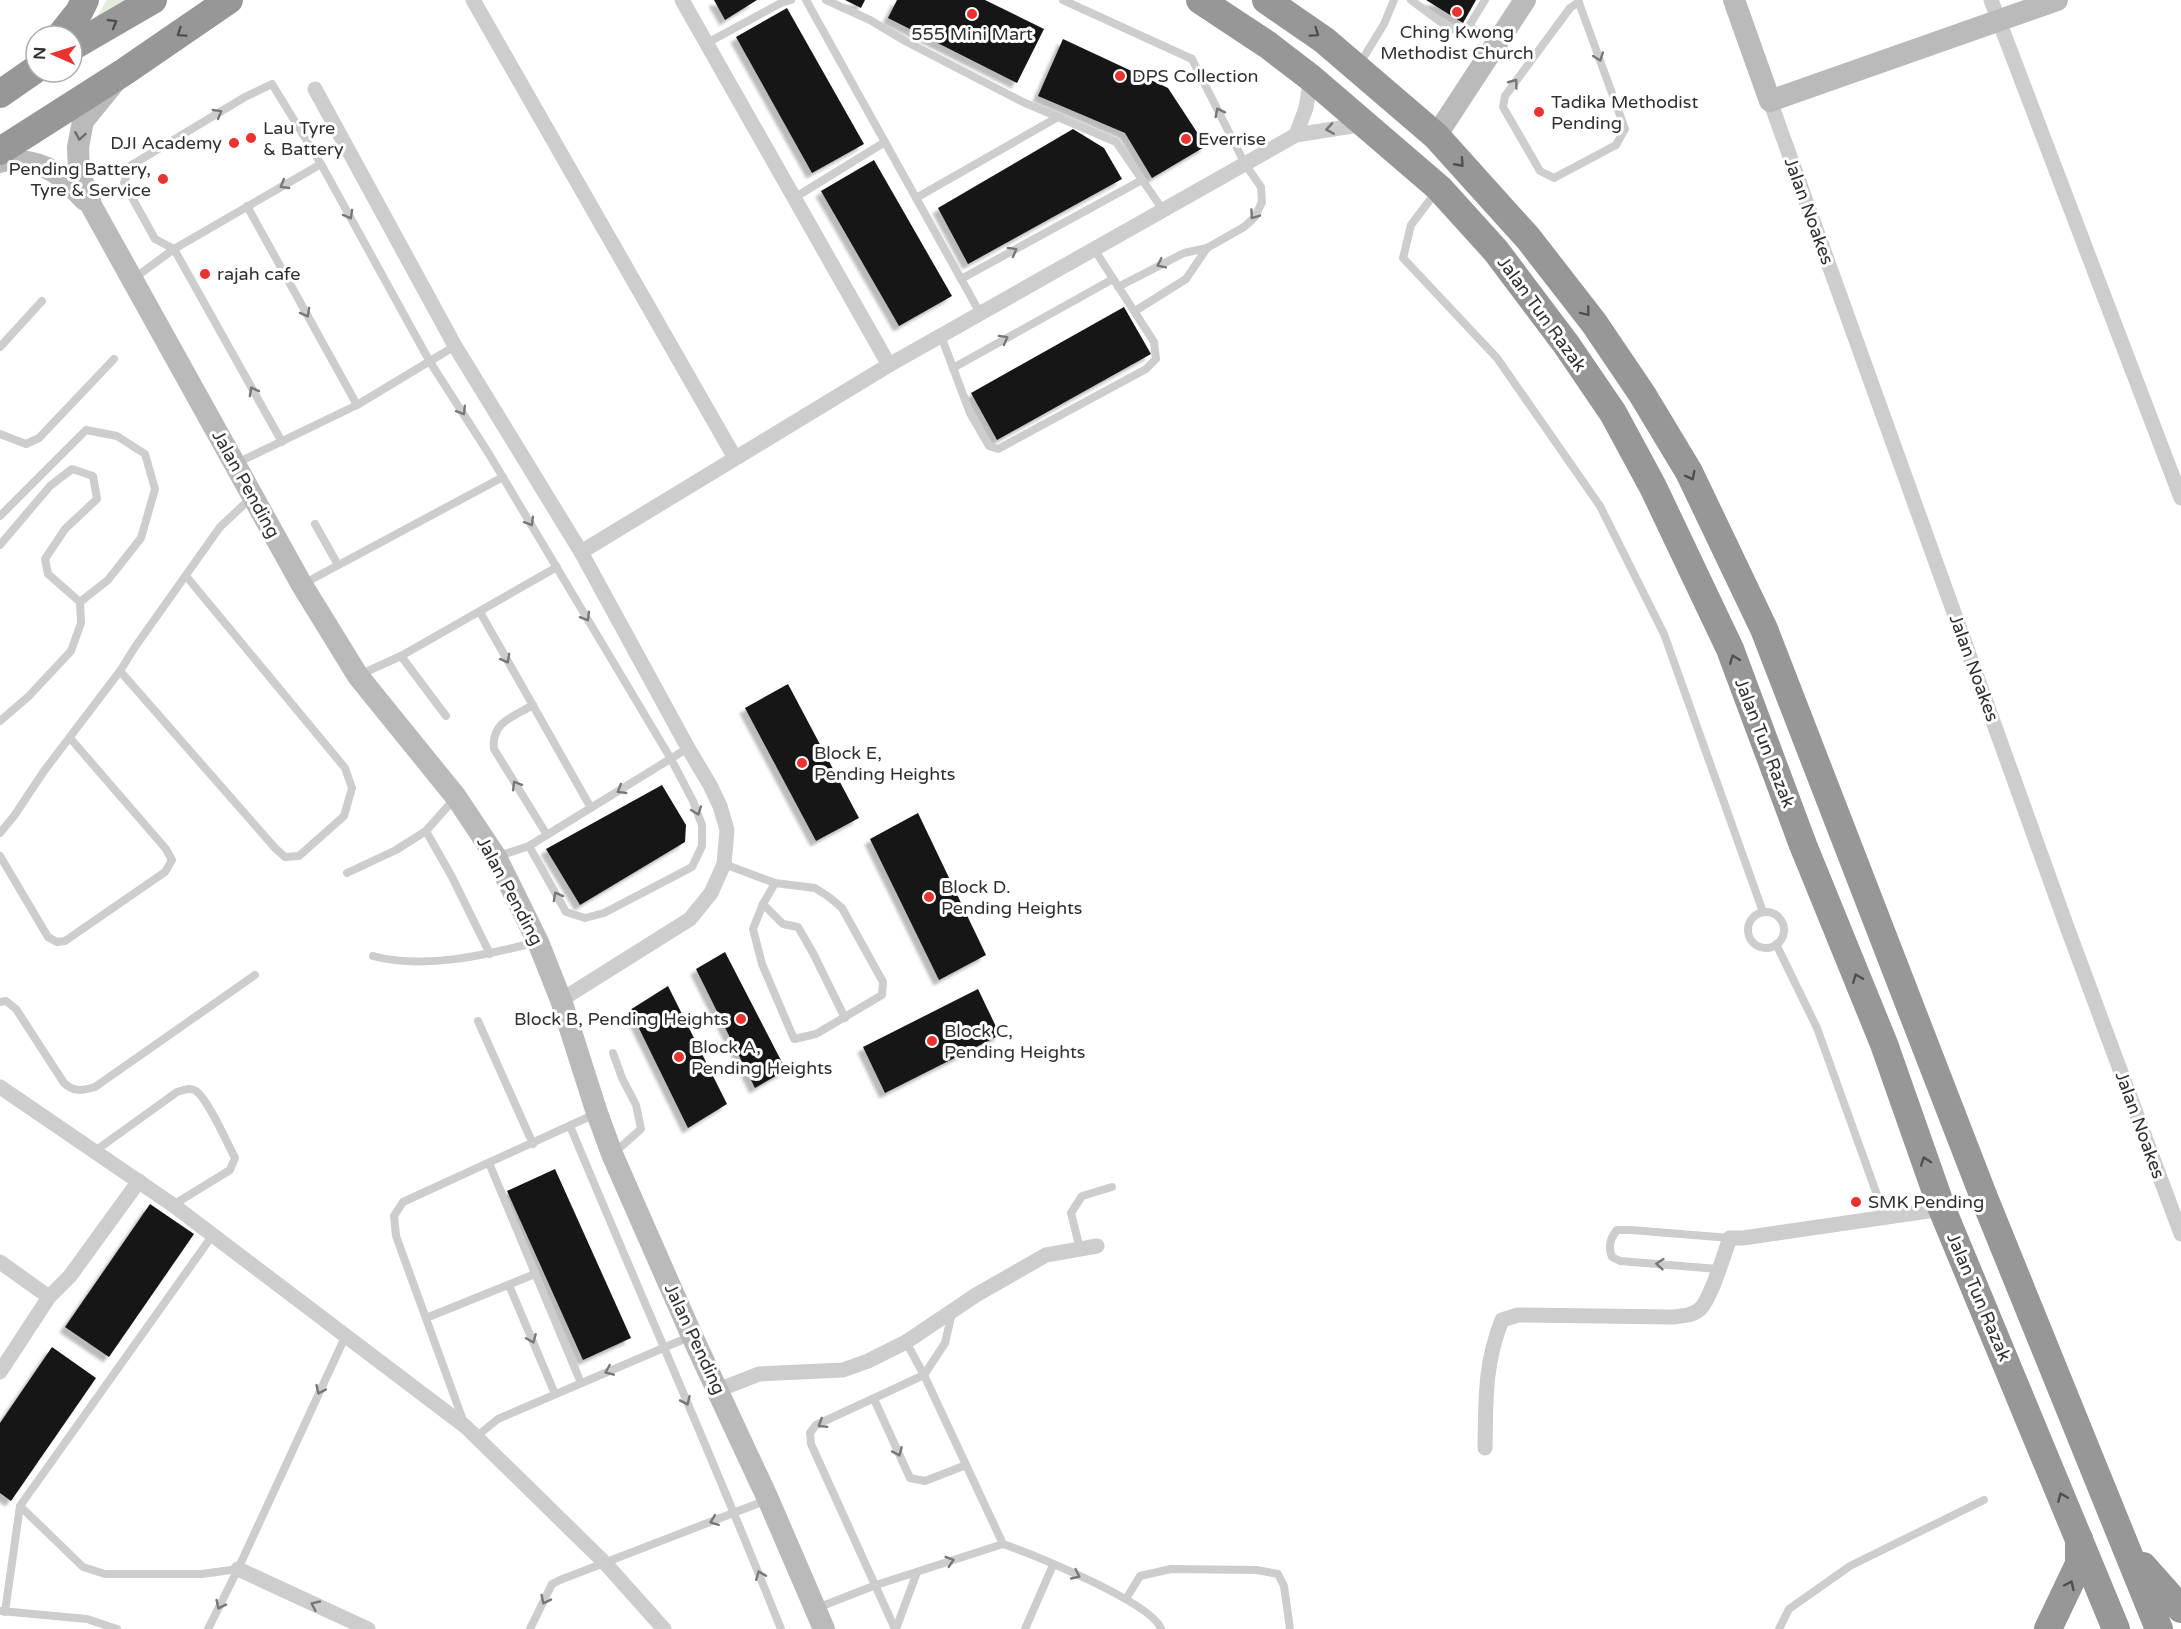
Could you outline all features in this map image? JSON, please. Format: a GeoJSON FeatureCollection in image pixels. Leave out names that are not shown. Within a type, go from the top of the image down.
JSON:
{"type":"FeatureCollection","features":[{"type":"Feature","properties":{"kind":"highway"},"geometry":{"type":"LineString","coordinates":[[70,24],[85,0]]}},
{"type":"Feature","properties":{"kind":"highway"},"geometry":{"type":"LineString","coordinates":[[84,40],[153,0]]}},
{"type":"Feature","properties":{"kind":"highway"},"geometry":{"type":"LineString","coordinates":[[0,151],[124,72],[229,0]]}},
{"type":"Feature","properties":{"kind":"highway","name":"Jalan Tun Razak"},"geometry":{"type":"LineString","coordinates":[[1200,0],[1268,45],[1311,78],[1439,188],[1496,251],[1566,344],[1613,413],[1653,487],[1730,649],[1803,845],[1884,1044],[1942,1209],[2116,1629]]}},
{"type":"Feature","properties":{"kind":"highway","name":"Jalan Tun Razak"},"geometry":{"type":"LineString","coordinates":[[1266,0],[1324,40],[1436,136],[1528,238],[1594,323],[1689,472],[1764,629],[1985,1200],[2159,1629]]}},
{"type":"Feature","properties":{"kind":"highway"},"geometry":{"type":"LineString","coordinates":[[0,93],[24,77]]}},
{"type":"Feature","properties":{"kind":"highway"},"geometry":{"type":"LineString","coordinates":[[2048,1629],[2079,1564],[2079,1538]]}},
{"type":"Feature","properties":{"kind":"highway"},"geometry":{"type":"LineString","coordinates":[[2125,1543],[2181,1609]]}},
{"type":"Feature","properties":{"kind":"street"},"geometry":{"type":"LineString","coordinates":[[473,0],[735,458]]}},
{"type":"Feature","properties":{"kind":"street"},"geometry":{"type":"LineString","coordinates":[[682,0],[889,365]]}},
{"type":"Feature","properties":{"kind":"street"},"geometry":{"type":"LineString","coordinates":[[1436,136],[1525,0]]}},
{"type":"Feature","properties":{"kind":"street"},"geometry":{"type":"LineString","coordinates":[[1734,0],[1770,101],[2057,0]]}},
{"type":"Feature","properties":{"kind":"street"},"geometry":{"type":"LineString","coordinates":[[1991,0],[2181,498]]}},
{"type":"Feature","properties":{"kind":"street"},"geometry":{"type":"LineString","coordinates":[[92,207],[79,172],[78,147],[83,121],[124,72]]}},
{"type":"Feature","properties":{"kind":"street"},"geometry":{"type":"LineString","coordinates":[[1296,135],[1306,108],[1311,78]]}},
{"type":"Feature","properties":{"kind":"street"},"geometry":{"type":"LineString","coordinates":[[315,89],[454,346],[581,552],[720,806],[727,830],[724,864],[711,893],[690,919],[561,1000]]}},
{"type":"Feature","properties":{"kind":"street","name":"Jalan Noakes"},"geometry":{"type":"LineString","coordinates":[[1770,101],[2055,894],[2181,1234]]}},
{"type":"Feature","properties":{"kind":"street"},"geometry":{"type":"LineString","coordinates":[[581,552],[889,365],[1296,135],[1365,124]]}},
{"type":"Feature","properties":{"kind":"street"},"geometry":{"type":"LineString","coordinates":[[0,162],[6,159],[37,162],[63,177],[92,207]]}},
{"type":"Feature","properties":{"kind":"street","name":"Jalan Pending"},"geometry":{"type":"LineString","coordinates":[[92,207],[302,585],[358,676],[456,797],[496,857],[538,942],[561,1000],[612,1154],[692,1336],[768,1499],[824,1629]]}},
{"type":"Feature","properties":{"kind":"street"},"geometry":{"type":"LineString","coordinates":[[0,1087],[173,1205],[471,1432],[604,1563],[664,1629]]}},
{"type":"Feature","properties":{"kind":"street"},"geometry":{"type":"LineString","coordinates":[[0,1372],[50,1297],[70,1276],[140,1181]]}},
{"type":"Feature","properties":{"kind":"street"},"geometry":{"type":"LineString","coordinates":[[1485,1448],[1487,1367],[1494,1339],[1502,1320],[1518,1314],[1688,1316],[1701,1308],[1708,1296],[1730,1238],[1942,1209]]}},
{"type":"Feature","properties":{"kind":"street"},"geometry":{"type":"LineString","coordinates":[[718,1390],[759,1374],[843,1370],[868,1361],[906,1342],[1046,1255],[1097,1246]]}},
{"type":"Feature","properties":{"kind":"street"},"geometry":{"type":"LineString","coordinates":[[0,1262],[50,1297]]}},
{"type":"Feature","properties":{"kind":"street"},"geometry":{"type":"LineString","coordinates":[[238,1569],[359,1627]]}},
{"type":"Feature","properties":{"kind":"lane"},"geometry":{"type":"LineString","coordinates":[[707,43],[781,3],[791,0]]}},
{"type":"Feature","properties":{"kind":"lane"},"geometry":{"type":"LineString","coordinates":[[806,0],[980,313]]}},
{"type":"Feature","properties":{"kind":"lane"},"geometry":{"type":"LineString","coordinates":[[826,0],[870,20],[1023,102],[1116,142],[1163,210]]}},
{"type":"Feature","properties":{"kind":"lane"},"geometry":{"type":"LineString","coordinates":[[1063,0],[1192,59],[1245,164],[1261,187],[1262,202],[1255,217],[1244,227],[1207,248],[1184,253],[1118,287]]}},
{"type":"Feature","properties":{"kind":"lane"},"geometry":{"type":"LineString","coordinates":[[1357,68],[1384,24],[1394,0]]}},
{"type":"Feature","properties":{"kind":"lane"},"geometry":{"type":"LineString","coordinates":[[1411,0],[1450,29],[1460,30],[1469,26],[1485,0]]}},
{"type":"Feature","properties":{"kind":"lane"},"geometry":{"type":"LineString","coordinates":[[1579,1],[1625,129],[1616,145],[1554,178],[1540,171],[1503,107],[1505,96],[1570,8],[1579,1]]}},
{"type":"Feature","properties":{"kind":"lane"},"geometry":{"type":"LineString","coordinates":[[1469,26],[1497,45]]}},
{"type":"Feature","properties":{"kind":"lane"},"geometry":{"type":"LineString","coordinates":[[282,442],[174,249],[155,239],[124,183],[130,166],[272,84],[321,164],[430,362],[557,567],[670,759],[693,801],[702,825],[702,846],[692,867],[604,913],[585,918],[566,912],[529,846]]}},
{"type":"Feature","properties":{"kind":"lane"},"geometry":{"type":"LineString","coordinates":[[916,198],[1058,117]]}},
{"type":"Feature","properties":{"kind":"lane"},"geometry":{"type":"LineString","coordinates":[[794,198],[885,142]]}},
{"type":"Feature","properties":{"kind":"lane"},"geometry":{"type":"LineString","coordinates":[[132,280],[174,249],[321,164]]}},
{"type":"Feature","properties":{"kind":"lane"},"geometry":{"type":"LineString","coordinates":[[961,279],[1142,180]]}},
{"type":"Feature","properties":{"kind":"lane"},"geometry":{"type":"LineString","coordinates":[[1439,188],[1411,225],[1403,258],[1497,358],[1600,506],[1664,634],[1763,912]]}},
{"type":"Feature","properties":{"kind":"lane"},"geometry":{"type":"LineString","coordinates":[[247,206],[357,405]]}},
{"type":"Feature","properties":{"kind":"lane"},"geometry":{"type":"LineString","coordinates":[[1135,311],[1186,279],[1207,248]]}},
{"type":"Feature","properties":{"kind":"lane"},"geometry":{"type":"LineString","coordinates":[[941,336],[970,413],[989,446],[999,449],[1146,369],[1156,359],[1154,342],[1094,249]]}},
{"type":"Feature","properties":{"kind":"lane"},"geometry":{"type":"LineString","coordinates":[[953,368],[1113,279]]}},
{"type":"Feature","properties":{"kind":"lane"},"geometry":{"type":"LineString","coordinates":[[0,347],[42,301]]}},
{"type":"Feature","properties":{"kind":"lane"},"geometry":{"type":"LineString","coordinates":[[236,464],[357,405],[454,346]]}},
{"type":"Feature","properties":{"kind":"lane"},"geometry":{"type":"LineString","coordinates":[[0,434],[26,444],[39,438],[114,359]]}},
{"type":"Feature","properties":{"kind":"lane"},"geometry":{"type":"LineString","coordinates":[[0,516],[86,430],[117,436],[145,454],[155,489],[141,538],[108,580],[80,602]]}},
{"type":"Feature","properties":{"kind":"lane"},"geometry":{"type":"LineString","coordinates":[[0,545],[50,486],[72,469],[93,476],[97,499],[65,529],[45,559],[48,574],[80,602],[81,623],[71,651],[29,696],[0,721]]}},
{"type":"Feature","properties":{"kind":"lane"},"geometry":{"type":"LineString","coordinates":[[302,585],[502,477]]}},
{"type":"Feature","properties":{"kind":"lane"},"geometry":{"type":"LineString","coordinates":[[0,833],[120,670],[220,527],[253,496]]}},
{"type":"Feature","properties":{"kind":"lane"},"geometry":{"type":"LineString","coordinates":[[315,524],[338,565]]}},
{"type":"Feature","properties":{"kind":"lane"},"geometry":{"type":"LineString","coordinates":[[358,676],[401,656],[557,567]]}},
{"type":"Feature","properties":{"kind":"lane"},"geometry":{"type":"LineString","coordinates":[[120,670],[285,857],[299,856],[344,816],[352,788],[345,768],[186,576]]}},
{"type":"Feature","properties":{"kind":"lane"},"geometry":{"type":"LineString","coordinates":[[480,612],[591,808]]}},
{"type":"Feature","properties":{"kind":"lane"},"geometry":{"type":"LineString","coordinates":[[401,656],[446,716]]}},
{"type":"Feature","properties":{"kind":"lane"},"geometry":{"type":"LineString","coordinates":[[533,705],[497,727],[492,736],[494,749],[547,835]]}},
{"type":"Feature","properties":{"kind":"lane"},"geometry":{"type":"LineString","coordinates":[[0,856],[48,938],[57,942],[65,941],[165,872],[172,860],[166,849],[70,738]]}},
{"type":"Feature","properties":{"kind":"lane"},"geometry":{"type":"LineString","coordinates":[[496,857],[529,846],[688,748]]}},
{"type":"Feature","properties":{"kind":"lane"},"geometry":{"type":"LineString","coordinates":[[346,873],[396,850],[426,831],[456,797]]}},
{"type":"Feature","properties":{"kind":"lane"},"geometry":{"type":"LineString","coordinates":[[426,831],[452,877],[490,954]]}},
{"type":"Feature","properties":{"kind":"lane"},"geometry":{"type":"LineString","coordinates":[[724,864],[775,883],[815,888],[842,908],[883,982],[882,995],[816,1034],[794,1039],[759,955],[753,929],[775,883]]}},
{"type":"Feature","properties":{"kind":"lane"},"geometry":{"type":"LineString","coordinates":[[763,904],[783,924],[798,927],[845,1018]]}},
{"type":"Feature","properties":{"kind":"lane"},"geometry":{"type":"LineString","coordinates":[[1763,912],[1774,914],[1782,923],[1783,934],[1776,944],[1766,948],[1760,947],[1751,939],[1748,928],[1753,917],[1763,912]]}},
{"type":"Feature","properties":{"kind":"lane"},"geometry":{"type":"LineString","coordinates":[[373,956],[394,962],[418,962],[490,954],[538,942]]}},
{"type":"Feature","properties":{"kind":"lane"},"geometry":{"type":"LineString","coordinates":[[1776,944],[1817,1028],[1885,1217]]}},
{"type":"Feature","properties":{"kind":"lane"},"geometry":{"type":"LineString","coordinates":[[0,1002],[6,1001],[16,1009],[64,1083],[71,1089],[83,1091],[95,1087],[255,975]]}},
{"type":"Feature","properties":{"kind":"lane"},"geometry":{"type":"LineString","coordinates":[[478,1022],[532,1144]]}},
{"type":"Feature","properties":{"kind":"lane"},"geometry":{"type":"LineString","coordinates":[[612,1154],[641,1129],[636,1105],[622,1078],[613,1053]]}},
{"type":"Feature","properties":{"kind":"lane"},"geometry":{"type":"LineString","coordinates":[[95,1150],[177,1092],[190,1089],[197,1092],[206,1103],[235,1158],[230,1170],[173,1205]]}},
{"type":"Feature","properties":{"kind":"lane"},"geometry":{"type":"LineString","coordinates":[[597,1113],[403,1202],[394,1216],[396,1236],[471,1432],[692,1336]]}},
{"type":"Feature","properties":{"kind":"lane"},"geometry":{"type":"LineString","coordinates":[[570,1126],[735,1513],[781,1629]]}},
{"type":"Feature","properties":{"kind":"lane"},"geometry":{"type":"LineString","coordinates":[[489,1163],[581,1383]]}},
{"type":"Feature","properties":{"kind":"lane"},"geometry":{"type":"LineString","coordinates":[[1080,1249],[1071,1213],[1082,1196],[1112,1187]]}},
{"type":"Feature","properties":{"kind":"lane"},"geometry":{"type":"LineString","coordinates":[[1718,1269],[1620,1261],[1612,1257],[1611,1236],[1617,1230],[1631,1230],[1730,1238]]}},
{"type":"Feature","properties":{"kind":"lane"},"geometry":{"type":"LineString","coordinates":[[117,1629],[87,1619],[2,1611],[20,1506],[212,1236]]}},
{"type":"Feature","properties":{"kind":"lane"},"geometry":{"type":"LineString","coordinates":[[426,1318],[535,1274]]}},
{"type":"Feature","properties":{"kind":"lane"},"geometry":{"type":"LineString","coordinates":[[509,1285],[555,1394]]}},
{"type":"Feature","properties":{"kind":"lane"},"geometry":{"type":"LineString","coordinates":[[896,1629],[811,1443],[810,1433],[816,1425],[924,1375],[945,1343],[953,1311]]}},
{"type":"Feature","properties":{"kind":"lane"},"geometry":{"type":"LineString","coordinates":[[208,1629],[345,1337]]}},
{"type":"Feature","properties":{"kind":"lane"},"geometry":{"type":"LineString","coordinates":[[906,1342],[924,1375],[1003,1544]]}},
{"type":"Feature","properties":{"kind":"lane"},"geometry":{"type":"LineString","coordinates":[[874,1399],[910,1478],[925,1481],[966,1465]]}},
{"type":"Feature","properties":{"kind":"lane"},"geometry":{"type":"LineString","coordinates":[[530,1629],[552,1584],[768,1499]]}},
{"type":"Feature","properties":{"kind":"lane"},"geometry":{"type":"LineString","coordinates":[[1779,1629],[1789,1609],[1850,1566],[1984,1500]]}},
{"type":"Feature","properties":{"kind":"lane"},"geometry":{"type":"LineString","coordinates":[[20,1506],[83,1567],[105,1574],[202,1574],[238,1569]]}},
{"type":"Feature","properties":{"kind":"lane"},"geometry":{"type":"LineString","coordinates":[[815,1608],[876,1585],[1003,1544],[1126,1599],[1145,1611],[1160,1625],[1161,1629]]}},
{"type":"Feature","properties":{"kind":"lane"},"geometry":{"type":"LineString","coordinates":[[1025,1629],[1053,1565]]}},
{"type":"Feature","properties":{"kind":"lane"},"geometry":{"type":"LineString","coordinates":[[1126,1599],[1140,1576],[1171,1569],[1257,1570],[1278,1574],[1284,1586],[1290,1629]]}},
{"type":"Feature","properties":{"kind":"lane"},"geometry":{"type":"LineString","coordinates":[[896,1629],[917,1572]]}},
{"type":"Feature","properties":{"kind":"green space"},"geometry":{"type":"Polygon","coordinates":[[[107,0],[129,0],[90,28],[107,0]]]}},
{"type":"Feature","properties":{"kind":"building"},"geometry":{"type":"Polygon","coordinates":[[[714,0],[757,0],[725,20],[714,0]]]}},
{"type":"Feature","properties":{"kind":"building"},"geometry":{"type":"Polygon","coordinates":[[[845,0],[865,0],[861,8],[845,0]]]}},
{"type":"Feature","properties":{"kind":"building"},"geometry":{"type":"Polygon","coordinates":[[[897,0],[985,0],[1044,29],[1017,83],[888,18],[897,0]]]}},
{"type":"Feature","properties":{"kind":"building","name":"Ching Kwong Methodist Church"},"geometry":{"type":"Polygon","coordinates":[[[1426,0],[1476,0],[1463,23],[1426,0]]]}},
{"type":"Feature","properties":{"kind":"building"},"geometry":{"type":"Polygon","coordinates":[[[787,8],[864,144],[812,173],[736,37],[787,8]]]}},
{"type":"Feature","properties":{"kind":"building"},"geometry":{"type":"Polygon","coordinates":[[[1063,39],[1168,88],[1206,146],[1152,178],[1125,133],[1038,96],[1063,39]]]}},
{"type":"Feature","properties":{"kind":"building"},"geometry":{"type":"Polygon","coordinates":[[[1073,129],[1104,148],[1122,179],[968,264],[938,208],[1073,129]]]}},
{"type":"Feature","properties":{"kind":"building"},"geometry":{"type":"Polygon","coordinates":[[[874,160],[952,296],[899,326],[821,191],[874,160]]]}},
{"type":"Feature","properties":{"kind":"building"},"geometry":{"type":"Polygon","coordinates":[[[1124,307],[1151,354],[997,440],[971,393],[1124,307]]]}},
{"type":"Feature","properties":{"kind":"building","name":"Block E, Pending Heights"},"geometry":{"type":"Polygon","coordinates":[[[788,684],[859,818],[816,841],[745,708],[788,684]]]}},
{"type":"Feature","properties":{"kind":"building"},"geometry":{"type":"Polygon","coordinates":[[[662,785],[686,825],[685,842],[580,905],[546,849],[662,785]]]}},
{"type":"Feature","properties":{"kind":"building","name":"Block D. Pending Heights"},"geometry":{"type":"Polygon","coordinates":[[[918,813],[986,955],[939,980],[870,839],[918,813]]]}},
{"type":"Feature","properties":{"kind":"building","name":"Block B, Pending Heights"},"geometry":{"type":"Polygon","coordinates":[[[725,952],[786,1070],[755,1088],[696,969],[725,952]]]}},
{"type":"Feature","properties":{"kind":"building","name":"Block A, Pending Heights"},"geometry":{"type":"Polygon","coordinates":[[[668,986],[727,1104],[688,1128],[630,1010],[668,986]]]}},
{"type":"Feature","properties":{"kind":"building","name":"Block C, Pending Heights"},"geometry":{"type":"Polygon","coordinates":[[[978,989],[1000,1035],[885,1093],[863,1047],[978,989]]]}},
{"type":"Feature","properties":{"kind":"building"},"geometry":{"type":"Polygon","coordinates":[[[555,1169],[631,1338],[583,1360],[507,1191],[555,1169]]]}},
{"type":"Feature","properties":{"kind":"building"},"geometry":{"type":"Polygon","coordinates":[[[150,1204],[194,1234],[109,1357],[65,1327],[150,1204]]]}},
{"type":"Feature","properties":{"kind":"building"},"geometry":{"type":"Polygon","coordinates":[[[52,1347],[96,1378],[11,1501],[0,1493],[0,1423],[52,1347]]]}},
{"type":"Feature","properties":{"kind":"place","name":"Ching Kwong Methodist Church"},"geometry":{"type":"Point","coordinates":[1457,12]}},
{"type":"Feature","properties":{"kind":"place","name":"555 Mini Mart"},"geometry":{"type":"Point","coordinates":[972,14]}},
{"type":"Feature","properties":{"kind":"place","name":"DPS Collection"},"geometry":{"type":"Point","coordinates":[1120,76]}},
{"type":"Feature","properties":{"kind":"place","name":"Tadika Methodist Pending"},"geometry":{"type":"Point","coordinates":[1539,112]}},
{"type":"Feature","properties":{"kind":"place","name":"Lau Tyre & Battery"},"geometry":{"type":"Point","coordinates":[251,138]}},
{"type":"Feature","properties":{"kind":"place","name":"Everrise"},"geometry":{"type":"Point","coordinates":[1186,139]}},
{"type":"Feature","properties":{"kind":"place","name":"DJI Academy"},"geometry":{"type":"Point","coordinates":[234,143]}},
{"type":"Feature","properties":{"kind":"place","name":"Pending Battery, Tyre & Service"},"geometry":{"type":"Point","coordinates":[163,179]}},
{"type":"Feature","properties":{"kind":"place","name":"rajah cafe"},"geometry":{"type":"Point","coordinates":[205,274]}},
{"type":"Feature","properties":{"kind":"place","name":"Block E, Pending Heights"},"geometry":{"type":"Point","coordinates":[802,763]}},
{"type":"Feature","properties":{"kind":"place","name":"Block D. Pending Heights"},"geometry":{"type":"Point","coordinates":[929,897]}},
{"type":"Feature","properties":{"kind":"place","name":"Block B, Pending Heights"},"geometry":{"type":"Point","coordinates":[741,1019]}},
{"type":"Feature","properties":{"kind":"place","name":"Block C, Pending Heights"},"geometry":{"type":"Point","coordinates":[932,1041]}},
{"type":"Feature","properties":{"kind":"place","name":"Block A, Pending Heights"},"geometry":{"type":"Point","coordinates":[679,1057]}},
{"type":"Feature","properties":{"kind":"place","name":"SMK Pending"},"geometry":{"type":"Point","coordinates":[1856,1202]}}]}
